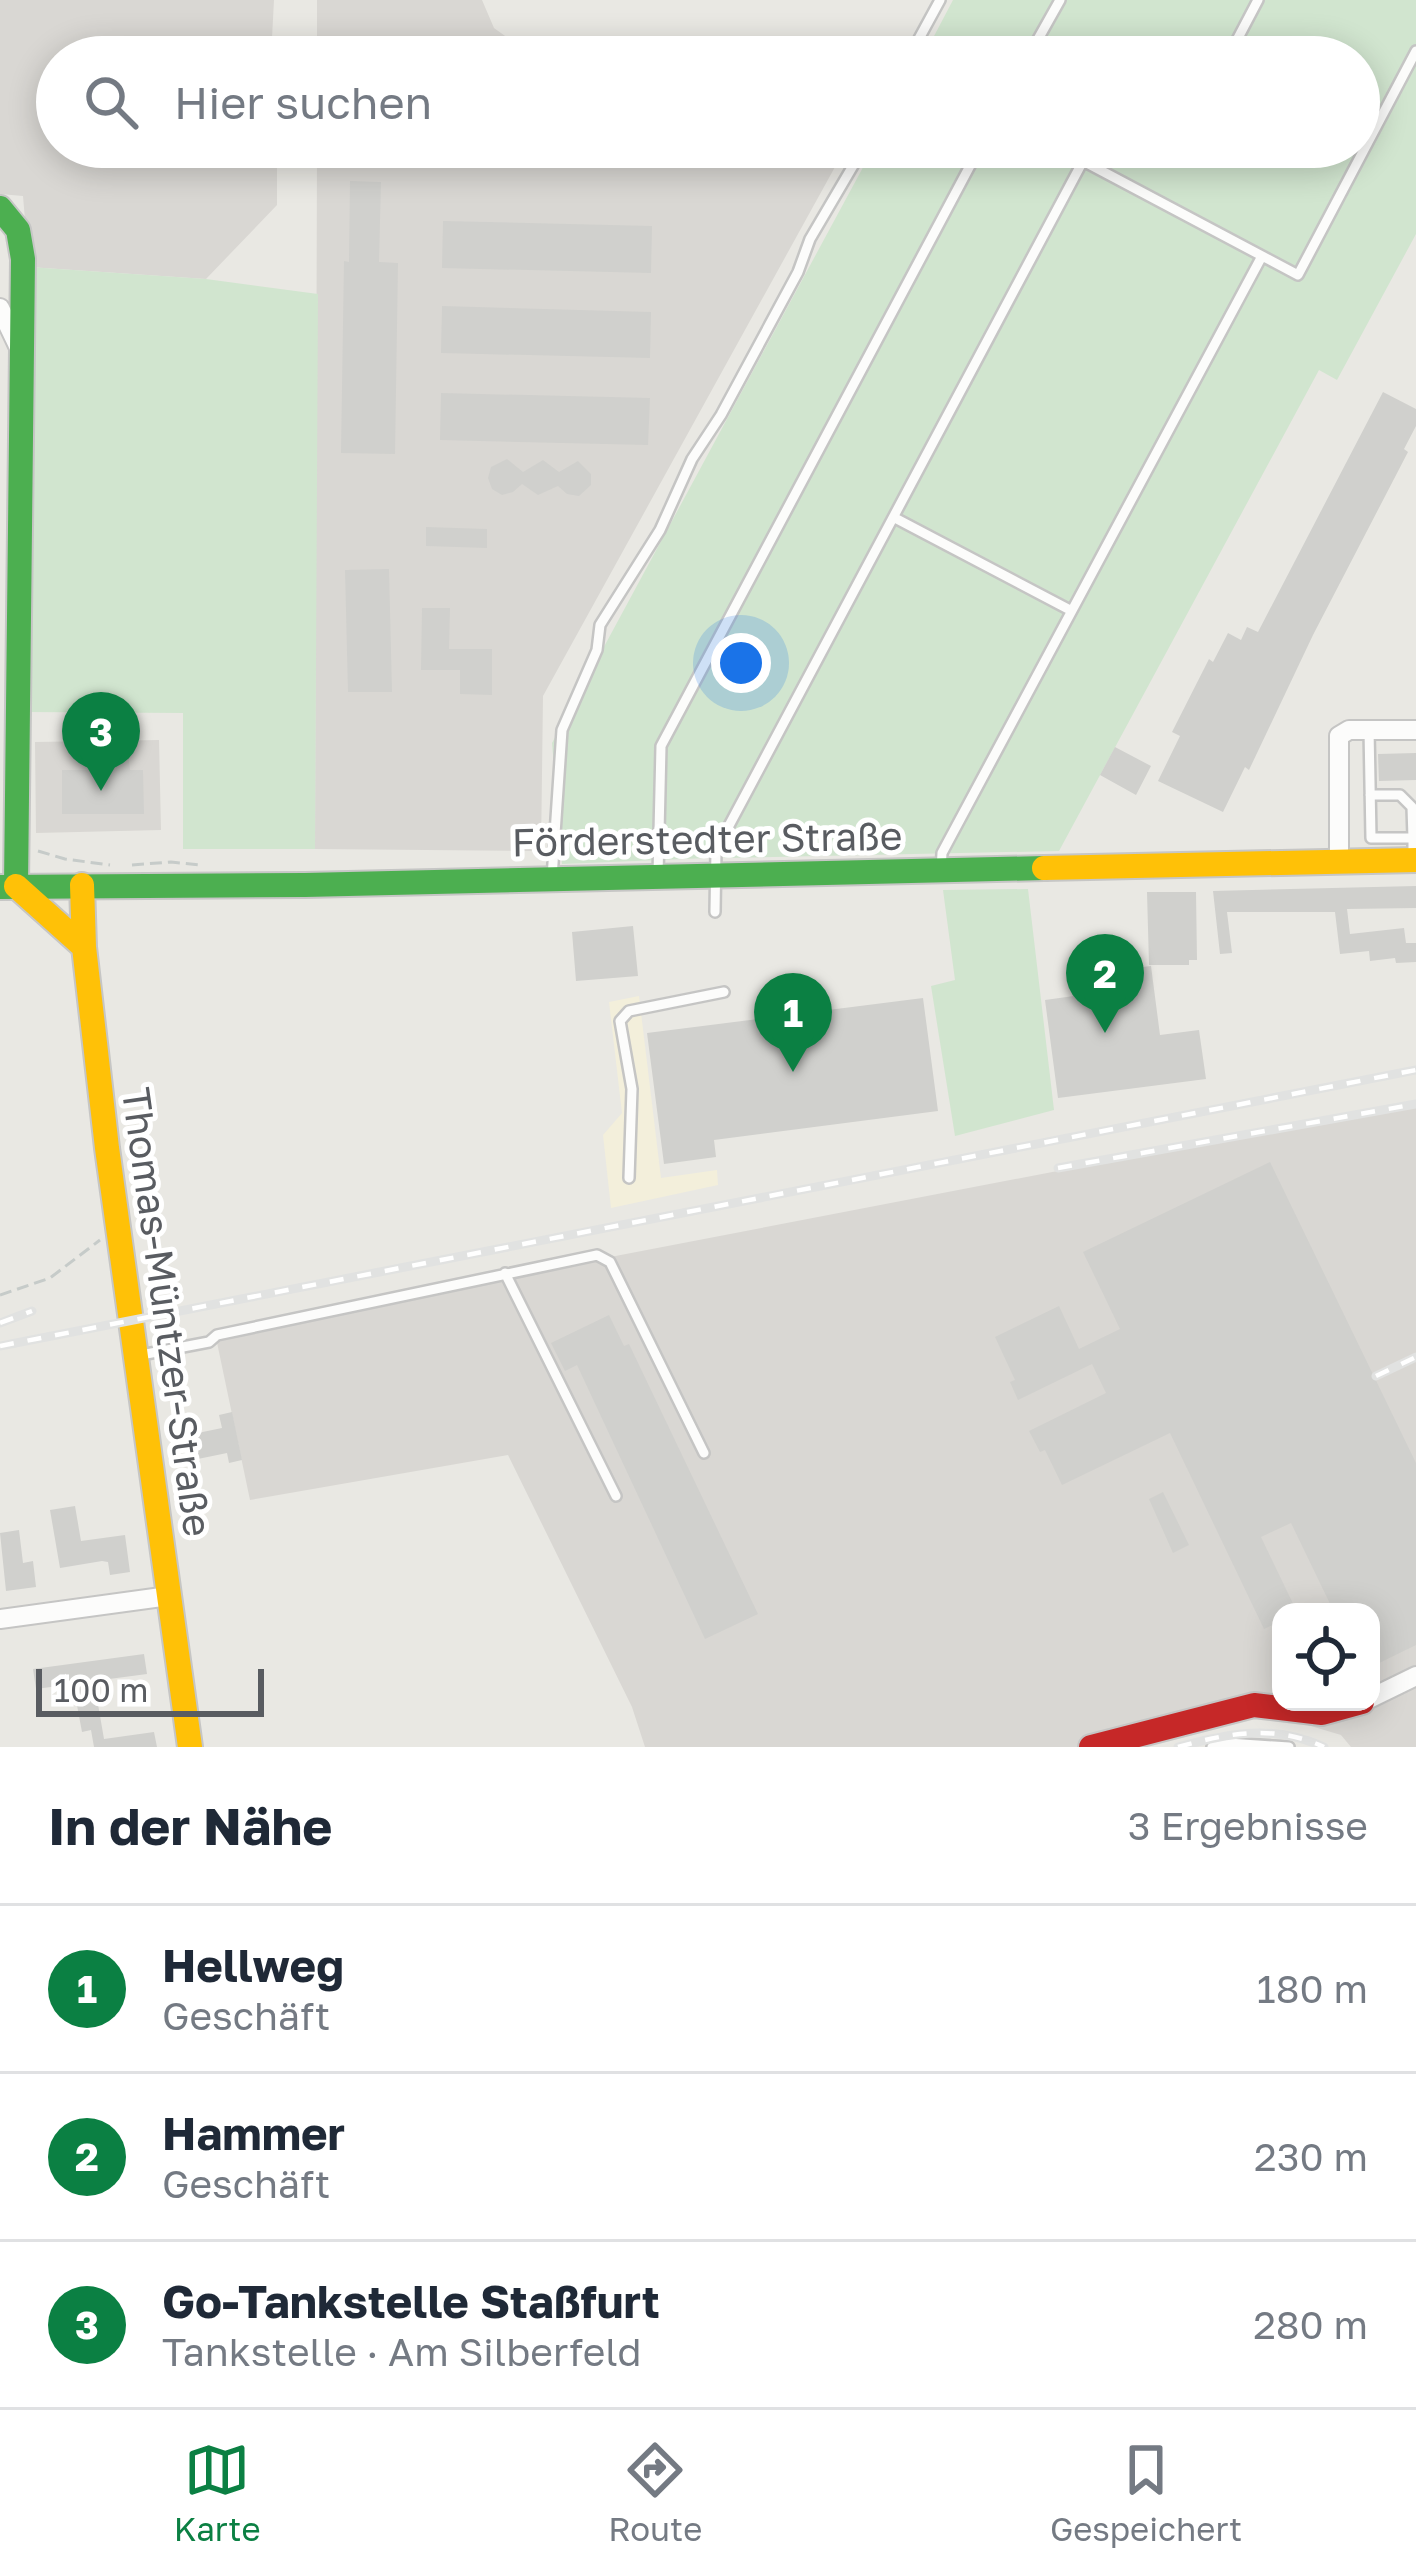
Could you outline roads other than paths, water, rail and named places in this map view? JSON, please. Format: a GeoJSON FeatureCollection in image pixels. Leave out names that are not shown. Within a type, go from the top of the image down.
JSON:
{"type":"FeatureCollection","features":[{"type":"Feature","properties":{"kind":"street"},"geometry":{"type":"LineString","coordinates":[[0,208],[14,219],[21,236],[15,850],[8,887],[50,914],[84,947]]}},
{"type":"Feature","properties":{"kind":"street"},"geometry":{"type":"LineString","coordinates":[[0,308],[20,350]]}},
{"type":"Feature","properties":{"kind":"street"},"geometry":{"type":"LineString","coordinates":[[1339,862],[1339,736],[1349,730],[1416,730]]}},
{"type":"Feature","properties":{"kind":"street","name":"Förderstedter Straße"},"geometry":{"type":"LineString","coordinates":[[8,887],[1339,862],[1414,853]]}},
{"type":"Feature","properties":{"kind":"street","name":"Thomas-Müntzer-Straße"},"geometry":{"type":"LineString","coordinates":[[82,885],[84,947],[119,1235],[190,1747]]}},
{"type":"Feature","properties":{"kind":"street"},"geometry":{"type":"LineString","coordinates":[[0,1619],[169,1596]]}},
{"type":"Feature","properties":{"kind":"street"},"geometry":{"type":"LineString","coordinates":[[1380,1693],[1416,1676]]}},
{"type":"Feature","properties":{"kind":"street"},"geometry":{"type":"LineString","coordinates":[[1091,1747],[1253,1705],[1272,1707]]}},
{"type":"Feature","properties":{"kind":"lane"},"geometry":{"type":"LineString","coordinates":[[921,36],[940,0]]}},
{"type":"Feature","properties":{"kind":"lane"},"geometry":{"type":"LineString","coordinates":[[1040,36],[1060,0]]}},
{"type":"Feature","properties":{"kind":"lane"},"geometry":{"type":"LineString","coordinates":[[1239,36],[1258,0]]}},
{"type":"Feature","properties":{"kind":"lane"},"geometry":{"type":"LineString","coordinates":[[1380,119],[1416,51]]}},
{"type":"Feature","properties":{"kind":"lane"},"geometry":{"type":"LineString","coordinates":[[552,878],[562,730],[597,650],[600,625],[660,530],[692,459],[721,415],[798,272],[810,239],[852,168]]}},
{"type":"Feature","properties":{"kind":"lane"},"geometry":{"type":"LineString","coordinates":[[658,876],[661,746],[969,168]]}},
{"type":"Feature","properties":{"kind":"lane"},"geometry":{"type":"LineString","coordinates":[[715,912],[716,850],[1079,168]]}},
{"type":"Feature","properties":{"kind":"lane"},"geometry":{"type":"LineString","coordinates":[[1096,168],[1298,275],[1354,168]]}},
{"type":"Feature","properties":{"kind":"lane"},"geometry":{"type":"LineString","coordinates":[[940,870],[942,853],[1262,256]]}},
{"type":"Feature","properties":{"kind":"lane"},"geometry":{"type":"LineString","coordinates":[[895,518],[1070,610]]}},
{"type":"Feature","properties":{"kind":"lane"},"geometry":{"type":"LineString","coordinates":[[1369,729],[1370,794],[1371,838],[1414,853],[1412,807],[1400,794],[1370,794]]}},
{"type":"Feature","properties":{"kind":"lane"},"geometry":{"type":"LineString","coordinates":[[629,1178],[632,1090],[620,1021],[629,1011],[724,992]]}},
{"type":"Feature","properties":{"kind":"lane"},"geometry":{"type":"LineString","coordinates":[[135,1355],[597,1255],[610,1262],[704,1453]]}},
{"type":"Feature","properties":{"kind":"lane"},"geometry":{"type":"LineString","coordinates":[[505,1273],[616,1496]]}},
{"type":"Feature","properties":{"kind":"lane"},"geometry":{"type":"LineString","coordinates":[[1212,1747],[1228,1743],[1288,1747]]}},
{"type":"Feature","properties":{"kind":"railway"},"geometry":{"type":"LineString","coordinates":[[0,1346],[1416,1070]]}},
{"type":"Feature","properties":{"kind":"railway"},"geometry":{"type":"LineString","coordinates":[[1058,1168],[1416,1104]]}},
{"type":"Feature","properties":{"kind":"railway"},"geometry":{"type":"LineString","coordinates":[[0,1323],[32,1311]]}},
{"type":"Feature","properties":{"kind":"railway"},"geometry":{"type":"LineString","coordinates":[[1376,1376],[1416,1357]]}},
{"type":"Feature","properties":{"kind":"railway"},"geometry":{"type":"LineString","coordinates":[[1178,1747],[1251,1733],[1287,1735],[1324,1747]]}},
{"type":"Feature","properties":{"kind":"place","name":"Go-Tankstelle Staßfurt"},"geometry":{"type":"Point","coordinates":[101,791]}},
{"type":"Feature","properties":{"kind":"place","name":"Hammer"},"geometry":{"type":"Point","coordinates":[1105,1033]}},
{"type":"Feature","properties":{"kind":"place","name":"Hellweg"},"geometry":{"type":"Point","coordinates":[793,1072]}}]}
